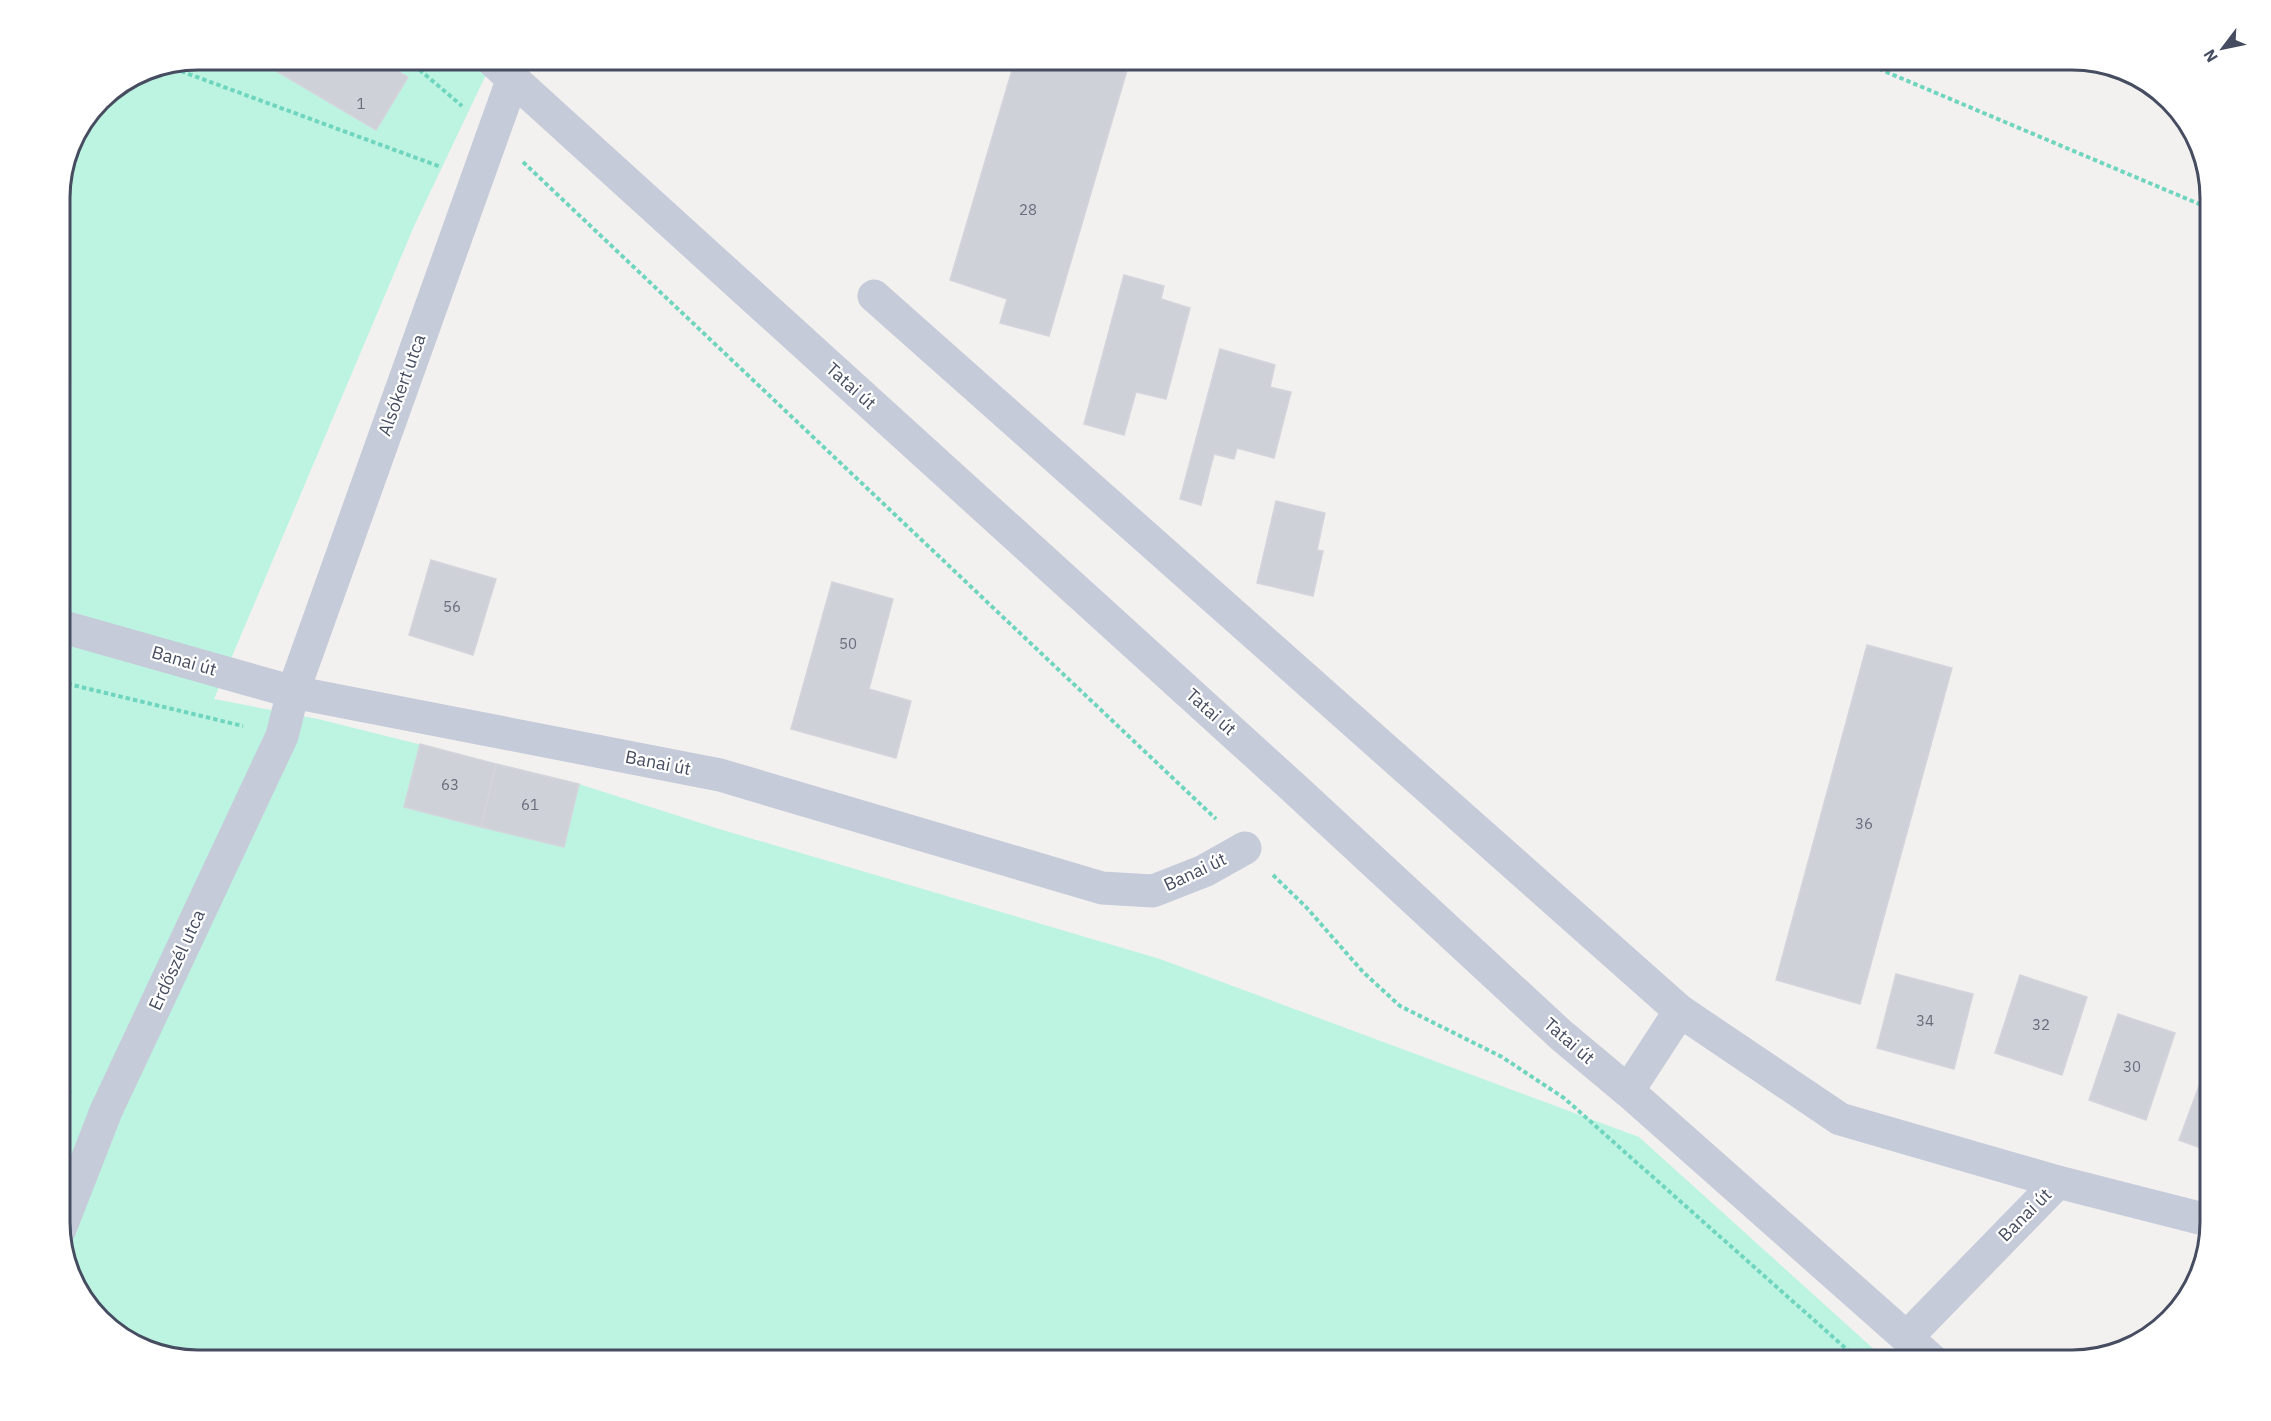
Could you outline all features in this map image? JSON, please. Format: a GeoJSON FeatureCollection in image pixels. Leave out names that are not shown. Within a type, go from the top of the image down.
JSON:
{"type":"FeatureCollection","features":[{"type":"Feature","properties":{"kind":"street","name":"Alsókert utca"},"geometry":{"type":"LineString","coordinates":[[294,692],[493,133],[502,70]]}},
{"type":"Feature","properties":{"kind":"street","name":"Tatai út"},"geometry":{"type":"LineString","coordinates":[[503,70],[1294,788],[1562,1035],[1921,1350]]}},
{"type":"Feature","properties":{"kind":"street"},"geometry":{"type":"LineString","coordinates":[[874,296],[1680,1011],[1840,1119],[2058,1182]]}},
{"type":"Feature","properties":{"kind":"street","name":"Banai út"},"geometry":{"type":"LineString","coordinates":[[71,629],[294,692],[720,775],[1102,888],[1153,891],[1204,871],[1245,848]]}},
{"type":"Feature","properties":{"kind":"street","name":"Erdőszél utca"},"geometry":{"type":"LineString","coordinates":[[71,1201],[106,1111],[282,736],[294,692]]}},
{"type":"Feature","properties":{"kind":"street"},"geometry":{"type":"LineString","coordinates":[[1628,1091],[1680,1011]]}},
{"type":"Feature","properties":{"kind":"street","name":"Banai út"},"geometry":{"type":"LineString","coordinates":[[1907,1337],[2058,1182],[2200,1218]]}},
{"type":"Feature","properties":{"kind":"path"},"geometry":{"type":"LineString","coordinates":[[420,70],[493,133],[1245,848],[1306,907],[1363,972],[1400,1006],[1502,1057],[1564,1098],[1848,1350]]}},
{"type":"Feature","properties":{"kind":"path"},"geometry":{"type":"LineString","coordinates":[[1882,70],[2200,204]]}},
{"type":"Feature","properties":{"kind":"path"},"geometry":{"type":"LineString","coordinates":[[183,72],[475,180]]}},
{"type":"Feature","properties":{"kind":"path"},"geometry":{"type":"LineString","coordinates":[[71,685],[282,736]]}},
{"type":"Feature","properties":{"kind":"green space"},"geometry":{"type":"Polygon","coordinates":[[[198,70],[488,70],[415,224],[214,699],[318,719],[579,784],[716,828],[1160,959],[1639,1137],[1875,1350],[198,1350],[165,1346],[134,1333],[108,1313],[92,1294],[77,1264],[71,1231],[71,190],[75,165],[88,134],[102,114],[127,92],[150,80],[174,73],[198,70]]]}},
{"type":"Feature","properties":{"kind":"building"},"geometry":{"type":"Polygon","coordinates":[[[274,70],[396,70],[408,77],[376,130],[274,70]]]}},
{"type":"Feature","properties":{"kind":"building"},"geometry":{"type":"Polygon","coordinates":[[[1012,70],[1127,70],[1049,336],[1000,323],[1007,299],[950,280],[1012,70]]]}},
{"type":"Feature","properties":{"kind":"building"},"geometry":{"type":"Polygon","coordinates":[[[1124,275],[1164,286],[1161,299],[1190,308],[1166,399],[1136,392],[1124,435],[1084,424],[1124,275]]]}},
{"type":"Feature","properties":{"kind":"building"},"geometry":{"type":"Polygon","coordinates":[[[1220,349],[1275,365],[1270,387],[1291,392],[1274,458],[1237,448],[1234,459],[1214,454],[1201,505],[1180,499],[1220,349]]]}},
{"type":"Feature","properties":{"kind":"building"},"geometry":{"type":"Polygon","coordinates":[[[1276,501],[1325,513],[1317,550],[1323,551],[1313,596],[1257,583],[1276,501]]]}},
{"type":"Feature","properties":{"kind":"building"},"geometry":{"type":"Polygon","coordinates":[[[431,560],[496,579],[473,655],[409,635],[431,560]]]}},
{"type":"Feature","properties":{"kind":"building"},"geometry":{"type":"Polygon","coordinates":[[[832,582],[893,599],[869,689],[911,701],[896,758],[791,729],[832,582]]]}},
{"type":"Feature","properties":{"kind":"building"},"geometry":{"type":"Polygon","coordinates":[[[1867,645],[1952,668],[1860,1004],[1776,980],[1867,645]]]}},
{"type":"Feature","properties":{"kind":"building"},"geometry":{"type":"Polygon","coordinates":[[[420,744],[496,764],[481,827],[404,807],[420,744]]]}},
{"type":"Feature","properties":{"kind":"building"},"geometry":{"type":"Polygon","coordinates":[[[496,764],[579,784],[564,847],[481,827],[496,764]]]}},
{"type":"Feature","properties":{"kind":"building"},"geometry":{"type":"Polygon","coordinates":[[[1896,974],[1973,994],[1954,1069],[1877,1048],[1896,974]]]}},
{"type":"Feature","properties":{"kind":"building"},"geometry":{"type":"Polygon","coordinates":[[[2020,975],[2087,997],[2062,1075],[1995,1053],[2020,975]]]}},
{"type":"Feature","properties":{"kind":"building"},"geometry":{"type":"Polygon","coordinates":[[[2118,1014],[2175,1033],[2146,1120],[2089,1100],[2118,1014]]]}},
{"type":"Feature","properties":{"kind":"building"},"geometry":{"type":"Polygon","coordinates":[[[2200,1083],[2200,1148],[2179,1140],[2200,1083]]]}}]}
